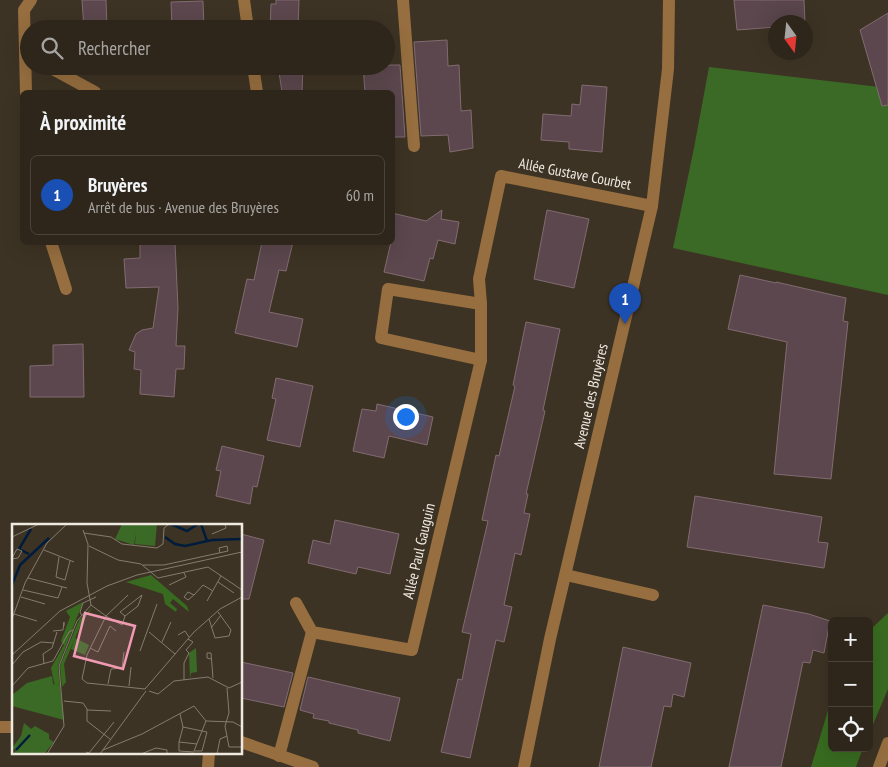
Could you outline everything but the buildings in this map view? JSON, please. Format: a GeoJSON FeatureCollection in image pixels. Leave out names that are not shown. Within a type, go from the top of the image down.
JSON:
{"type":"FeatureCollection","features":[{"type":"Feature","properties":{"kind":"street"},"geometry":{"type":"LineString","coordinates":[[25,20],[24,10],[32,0]]}},
{"type":"Feature","properties":{"kind":"street"},"geometry":{"type":"LineString","coordinates":[[244,0],[247,20]]}},
{"type":"Feature","properties":{"kind":"street"},"geometry":{"type":"LineString","coordinates":[[403,0],[414,146]]}},
{"type":"Feature","properties":{"kind":"street","name":"Avenue des Bruyères"},"geometry":{"type":"LineString","coordinates":[[524,767],[550,639],[652,206],[668,69],[669,0]]}},
{"type":"Feature","properties":{"kind":"street"},"geometry":{"type":"LineString","coordinates":[[26,90],[27,75]]}},
{"type":"Feature","properties":{"kind":"street"},"geometry":{"type":"LineString","coordinates":[[64,75],[91,90]]}},
{"type":"Feature","properties":{"kind":"street"},"geometry":{"type":"LineString","coordinates":[[255,75],[257,90]]}},
{"type":"Feature","properties":{"kind":"street","name":"Allée Gustave Courbet"},"geometry":{"type":"LineString","coordinates":[[481,360],[479,280],[501,176],[652,206]]}},
{"type":"Feature","properties":{"kind":"street"},"geometry":{"type":"LineString","coordinates":[[52,245],[66,289]]}},
{"type":"Feature","properties":{"kind":"street"},"geometry":{"type":"LineString","coordinates":[[481,304],[388,289],[381,338],[481,360]]}},
{"type":"Feature","properties":{"kind":"street","name":"Allée Paul Gauguin"},"geometry":{"type":"LineString","coordinates":[[312,632],[412,650],[481,360]]}},
{"type":"Feature","properties":{"kind":"street"},"geometry":{"type":"LineString","coordinates":[[566,575],[653,595]]}},
{"type":"Feature","properties":{"kind":"street"},"geometry":{"type":"LineString","coordinates":[[279,756],[312,632],[296,603]]}},
{"type":"Feature","properties":{"kind":"street"},"geometry":{"type":"LineString","coordinates":[[242,742],[313,767]]}},
{"type":"Feature","properties":{"kind":"street"},"geometry":{"type":"LineString","coordinates":[[879,767],[888,742]]}},
{"type":"Feature","properties":{"kind":"street"},"geometry":{"type":"LineString","coordinates":[[208,767],[209,754]]}},
{"type":"Feature","properties":{"kind":"green space"},"geometry":{"type":"Polygon","coordinates":[[[709,67],[888,88],[888,295],[673,248],[709,67]]]}},
{"type":"Feature","properties":{"kind":"green space"},"geometry":{"type":"Polygon","coordinates":[[[888,613],[888,689],[873,725],[873,662],[873,627],[888,613]]]}},
{"type":"Feature","properties":{"kind":"green space"},"geometry":{"type":"Polygon","coordinates":[[[828,710],[828,752],[862,752],[856,767],[811,767],[828,710]]]}},
{"type":"Feature","properties":{"kind":"place","name":"Bruyères"},"geometry":{"type":"Point","coordinates":[625,324]}}]}
